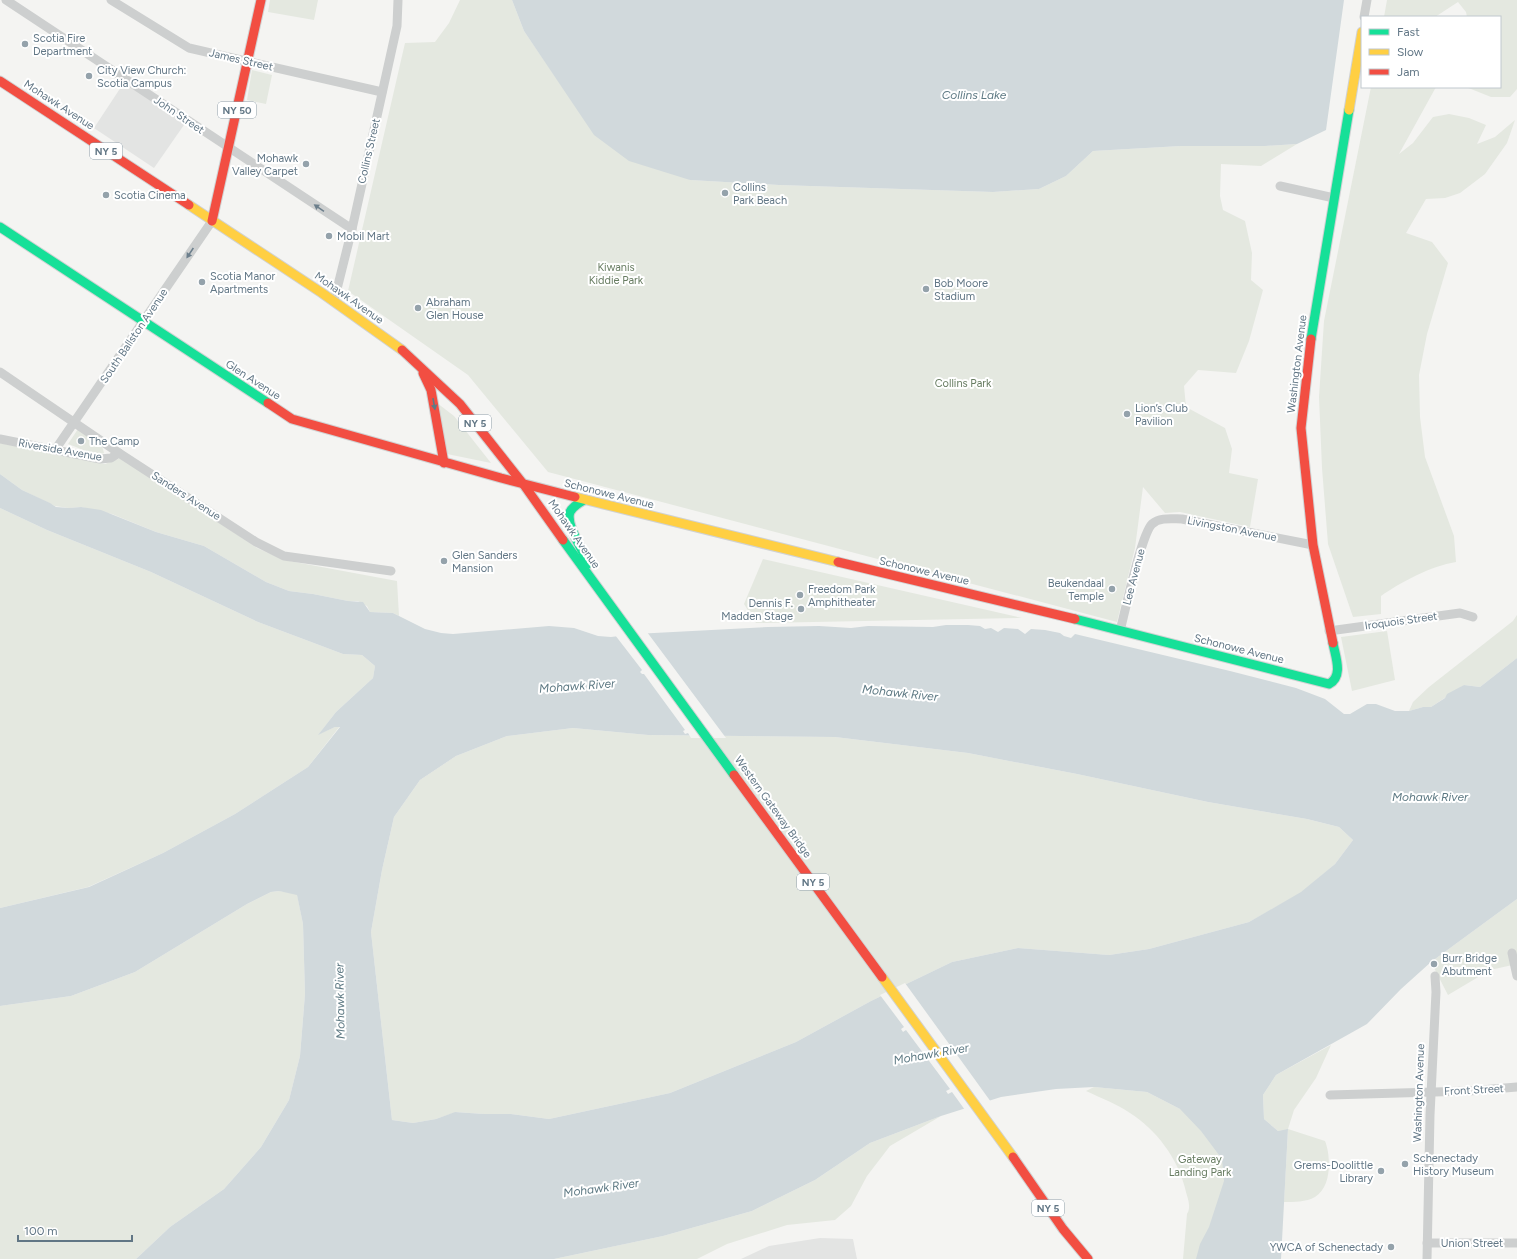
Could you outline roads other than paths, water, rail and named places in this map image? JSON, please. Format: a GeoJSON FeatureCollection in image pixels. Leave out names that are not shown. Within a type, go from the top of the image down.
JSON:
{"type":"FeatureCollection","features":[{"type":"Feature","properties":{"kind":"street","name":"John Street"},"geometry":{"type":"LineString","coordinates":[[6,0],[352,229]]}},
{"type":"Feature","properties":{"kind":"street","name":"James Street"},"geometry":{"type":"LineString","coordinates":[[111,0],[189,48],[382,92]]}},
{"type":"Feature","properties":{"kind":"street","name":"NY 50"},"geometry":{"type":"LineString","coordinates":[[212,221],[261,0]]}},
{"type":"Feature","properties":{"kind":"street","name":"Collins Street"},"geometry":{"type":"LineString","coordinates":[[334,301],[352,229],[397,26],[398,0]]}},
{"type":"Feature","properties":{"kind":"street"},"geometry":{"type":"LineString","coordinates":[[1364,16],[1367,0]]}},
{"type":"Feature","properties":{"kind":"street","name":"Washington Avenue"},"geometry":{"type":"LineString","coordinates":[[1318,681],[1329,684],[1334,682],[1337,677],[1338,669],[1329,631],[1313,545],[1301,428],[1308,361],[1361,38]]}},
{"type":"Feature","properties":{"kind":"street","name":"Mohawk Avenue"},"geometry":{"type":"LineString","coordinates":[[0,81],[334,301],[407,354],[460,404],[524,485],[615,610]]}},
{"type":"Feature","properties":{"kind":"street"},"geometry":{"type":"LineString","coordinates":[[1280,186],[1334,198]]}},
{"type":"Feature","properties":{"kind":"street","name":"South Ballston Avenue"},"geometry":{"type":"LineString","coordinates":[[55,450],[212,221]]}},
{"type":"Feature","properties":{"kind":"street","name":"Glen Avenue"},"geometry":{"type":"LineString","coordinates":[[0,227],[292,419],[524,485]]}},
{"type":"Feature","properties":{"kind":"street"},"geometry":{"type":"LineString","coordinates":[[421,367],[431,390],[444,463]]}},
{"type":"Feature","properties":{"kind":"street","name":"Sanders Avenue"},"geometry":{"type":"LineString","coordinates":[[0,372],[119,453],[256,542],[284,556],[391,571]]}},
{"type":"Feature","properties":{"kind":"street","name":"Riverside Avenue"},"geometry":{"type":"LineString","coordinates":[[0,439],[100,459],[111,458],[119,453]]}},
{"type":"Feature","properties":{"kind":"street","name":"Schonowe Avenue"},"geometry":{"type":"LineString","coordinates":[[524,485],[1318,681]]}},
{"type":"Feature","properties":{"kind":"street"},"geometry":{"type":"LineString","coordinates":[[584,500],[576,503],[568,517],[574,537],[586,556],[592,580]]}},
{"type":"Feature","properties":{"kind":"street","name":"Livingston Avenue"},"geometry":{"type":"LineString","coordinates":[[1152,524],[1163,519],[1182,519],[1313,545]]}},
{"type":"Feature","properties":{"kind":"street","name":"Lee Avenue"},"geometry":{"type":"LineString","coordinates":[[1120,631],[1146,533],[1152,524]]}},
{"type":"Feature","properties":{"kind":"street","name":"Western Gateway Bridge"},"geometry":{"type":"LineString","coordinates":[[615,610],[1011,1154],[1063,1229],[1088,1259]]}},
{"type":"Feature","properties":{"kind":"street","name":"Iroquois Street"},"geometry":{"type":"LineString","coordinates":[[1329,631],[1460,613],[1473,617]]}},
{"type":"Feature","properties":{"kind":"street"},"geometry":{"type":"LineString","coordinates":[[1512,954],[1517,976]]}},
{"type":"Feature","properties":{"kind":"street","name":"Washington Avenue"},"geometry":{"type":"LineString","coordinates":[[1426,1259],[1436,976]]}},
{"type":"Feature","properties":{"kind":"street","name":"Front Street"},"geometry":{"type":"LineString","coordinates":[[1330,1095],[1381,1095],[1517,1087]]}},
{"type":"Feature","properties":{"kind":"street","name":"Union Street"},"geometry":{"type":"LineString","coordinates":[[1427,1243],[1517,1243]]}},
{"type":"Feature","properties":{"kind":"water","name":"Collins Lake"},"geometry":{"type":"Polygon","coordinates":[[[512,0],[1344,0],[1326,130],[1297,144],[1265,146],[1181,146],[1093,151],[1066,176],[1039,189],[993,192],[779,185],[690,180],[629,161],[594,135],[524,31],[512,0]]]}},
{"type":"Feature","properties":{"kind":"water","name":"Mohawk River"},"geometry":{"type":"Polygon","coordinates":[[[0,474],[22,490],[56,507],[81,507],[101,510],[156,532],[204,546],[266,582],[289,591],[348,601],[363,602],[370,612],[393,613],[425,629],[441,633],[453,634],[549,626],[574,628],[598,636],[611,637],[635,634],[768,627],[819,626],[851,628],[868,626],[933,627],[946,625],[968,625],[980,626],[985,629],[991,628],[998,632],[1004,628],[1018,629],[1025,634],[1031,629],[1045,630],[1060,633],[1071,638],[1075,634],[1296,688],[1325,699],[1344,714],[1350,714],[1367,704],[1376,704],[1395,711],[1409,711],[1423,707],[1431,707],[1445,698],[1447,694],[1464,685],[1480,687],[1517,658],[1517,899],[1431,962],[1401,989],[1367,1024],[1276,1075],[1263,1095],[1264,1119],[1278,1131],[1288,1129],[1281,1259],[1196,1259],[1200,1244],[1209,1227],[1224,1181],[1222,1159],[1201,1131],[1180,1109],[1147,1092],[1094,1087],[1056,1089],[1001,1097],[941,1116],[870,1143],[815,1180],[752,1211],[663,1236],[554,1259],[136,1259],[170,1227],[224,1189],[261,1147],[289,1100],[300,1056],[305,994],[303,924],[297,895],[279,891],[271,892],[247,904],[135,972],[71,996],[0,1006],[0,908],[89,887],[163,853],[235,814],[308,767],[340,727],[335,727],[318,735],[336,712],[373,678],[375,666],[362,655],[343,654],[258,622],[151,572],[47,530],[0,508],[0,474]],[[573,728],[507,736],[456,756],[420,780],[394,817],[382,870],[371,932],[392,1120],[413,1123],[436,1119],[455,1112],[511,1114],[549,1119],[670,1093],[796,1042],[871,1001],[952,962],[1018,948],[1109,955],[1149,949],[1249,922],[1301,892],[1335,864],[1353,840],[1339,827],[1307,819],[1208,802],[1077,774],[968,753],[835,737],[648,735],[573,728]]]}},
{"type":"Feature","properties":{"kind":"place","name":"Scotia Fire Department"},"geometry":{"type":"Point","coordinates":[25,44]}},
{"type":"Feature","properties":{"kind":"place","name":"City View Church: Scotia Campus"},"geometry":{"type":"Point","coordinates":[89,76]}},
{"type":"Feature","properties":{"kind":"place","name":"Mohawk Valley Carpet"},"geometry":{"type":"Point","coordinates":[306,164]}},
{"type":"Feature","properties":{"kind":"place","name":"Collins Park Beach"},"geometry":{"type":"Point","coordinates":[725,193]}},
{"type":"Feature","properties":{"kind":"place","name":"Scotia Cinema"},"geometry":{"type":"Point","coordinates":[106,195]}},
{"type":"Feature","properties":{"kind":"place","name":"Mobil Mart"},"geometry":{"type":"Point","coordinates":[329,236]}},
{"type":"Feature","properties":{"kind":"place","name":"Scotia Manor Apartments"},"geometry":{"type":"Point","coordinates":[202,282]}},
{"type":"Feature","properties":{"kind":"place","name":"Bob Moore Stadium"},"geometry":{"type":"Point","coordinates":[926,289]}},
{"type":"Feature","properties":{"kind":"place","name":"Abraham Glen House"},"geometry":{"type":"Point","coordinates":[418,308]}},
{"type":"Feature","properties":{"kind":"place","name":"Lion’s Club Pavilion"},"geometry":{"type":"Point","coordinates":[1127,414]}},
{"type":"Feature","properties":{"kind":"place","name":"The Camp"},"geometry":{"type":"Point","coordinates":[81,441]}},
{"type":"Feature","properties":{"kind":"place","name":"Glen Sanders Mansion"},"geometry":{"type":"Point","coordinates":[444,561]}},
{"type":"Feature","properties":{"kind":"place","name":"Beukendaal Temple"},"geometry":{"type":"Point","coordinates":[1112,589]}},
{"type":"Feature","properties":{"kind":"place","name":"Freedom Park Amphitheater"},"geometry":{"type":"Point","coordinates":[800,595]}},
{"type":"Feature","properties":{"kind":"place","name":"Dennis F. Madden Stage"},"geometry":{"type":"Point","coordinates":[801,609]}},
{"type":"Feature","properties":{"kind":"place","name":"Burr Bridge Abutment"},"geometry":{"type":"Point","coordinates":[1434,964]}},
{"type":"Feature","properties":{"kind":"place","name":"Schenectady History Museum"},"geometry":{"type":"Point","coordinates":[1405,1164]}},
{"type":"Feature","properties":{"kind":"place","name":"Grems-Doolittle Library"},"geometry":{"type":"Point","coordinates":[1381,1171]}},
{"type":"Feature","properties":{"kind":"place","name":"YWCA of Schenectady"},"geometry":{"type":"Point","coordinates":[1391,1247]}},
{"type":"Feature","properties":{"kind":"park label","name":"Kiwanis Kiddie Park"},"geometry":{"type":"Point","coordinates":[616,273]}},
{"type":"Feature","properties":{"kind":"park label","name":"Collins Park"},"geometry":{"type":"Point","coordinates":[963,383]}},
{"type":"Feature","properties":{"kind":"park label","name":"Gateway Landing Park"},"geometry":{"type":"Point","coordinates":[1200,1165]}}]}
